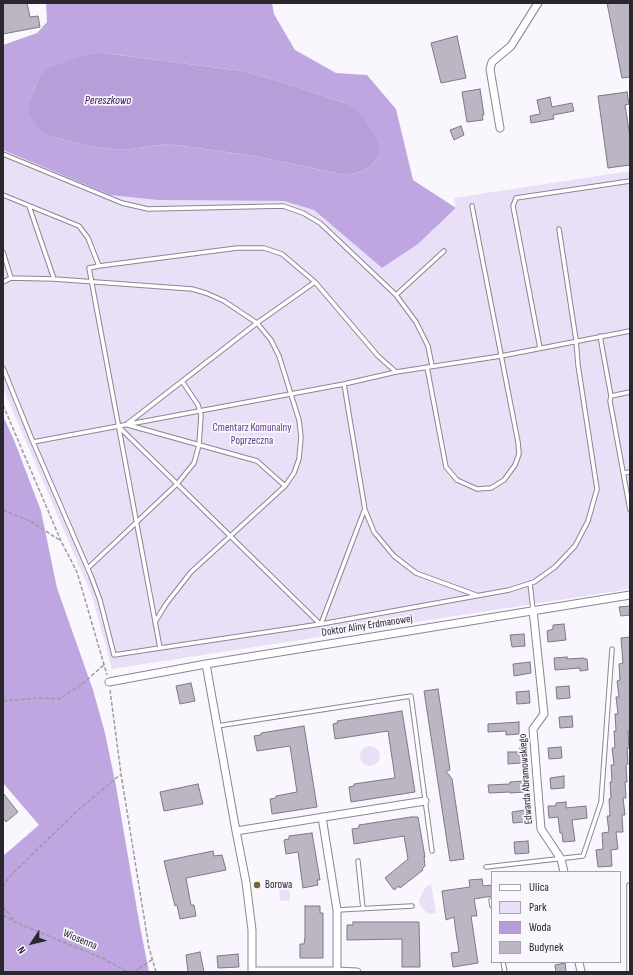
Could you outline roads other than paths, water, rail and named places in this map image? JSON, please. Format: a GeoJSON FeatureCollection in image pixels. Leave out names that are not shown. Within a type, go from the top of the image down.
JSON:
{"type":"FeatureCollection","features":[{"type":"Feature","properties":{"kind":"street"},"geometry":{"type":"LineString","coordinates":[[500,128],[490,69],[492,62],[511,46],[538,3]]}},
{"type":"Feature","properties":{"kind":"street","name":"Doktor Aliny Erdmanowej"},"geometry":{"type":"LineString","coordinates":[[109,682],[206,664],[630,595]]}},
{"type":"Feature","properties":{"kind":"street","name":"Edwarda Abramowskiego"},"geometry":{"type":"LineString","coordinates":[[533,610],[544,714],[533,729],[541,829],[562,859],[564,871]]}},
{"type":"Feature","properties":{"kind":"street"},"geometry":{"type":"LineString","coordinates":[[206,664],[246,882],[252,930],[252,971],[357,972]]}},
{"type":"Feature","properties":{"kind":"street"},"geometry":{"type":"LineString","coordinates":[[236,831],[425,801]]}},
{"type":"Feature","properties":{"kind":"street"},"geometry":{"type":"LineString","coordinates":[[322,817],[336,910],[337,971]]}},
{"type":"Feature","properties":{"kind":"lane"},"geometry":{"type":"LineString","coordinates":[[3,154],[122,203],[148,209],[283,206],[303,213],[320,223],[396,295],[416,322],[428,346],[432,366]]}},
{"type":"Feature","properties":{"kind":"lane"},"geometry":{"type":"LineString","coordinates":[[540,348],[513,206],[516,198],[630,181]]}},
{"type":"Feature","properties":{"kind":"lane"},"geometry":{"type":"LineString","coordinates":[[3,195],[79,226],[88,238],[99,266]]}},
{"type":"Feature","properties":{"kind":"lane"},"geometry":{"type":"LineString","coordinates":[[29,206],[54,279]]}},
{"type":"Feature","properties":{"kind":"lane"},"geometry":{"type":"LineString","coordinates":[[427,367],[446,467],[457,480],[477,489],[491,488],[504,480],[515,465],[519,454],[518,442],[472,206]]}},
{"type":"Feature","properties":{"kind":"lane"},"geometry":{"type":"LineString","coordinates":[[3,368],[33,442],[88,568],[100,600],[114,654],[320,624],[509,590],[534,582],[555,567],[575,546],[588,522],[597,489],[559,230]]}},
{"type":"Feature","properties":{"kind":"lane"},"geometry":{"type":"LineString","coordinates":[[160,648],[89,268],[236,248],[264,248],[282,254],[315,282],[378,356],[396,372]]}},
{"type":"Feature","properties":{"kind":"lane"},"geometry":{"type":"LineString","coordinates":[[396,295],[444,251]]}},
{"type":"Feature","properties":{"kind":"lane"},"geometry":{"type":"LineString","coordinates":[[3,252],[11,278]]}},
{"type":"Feature","properties":{"kind":"lane"},"geometry":{"type":"LineString","coordinates":[[3,282],[11,278],[54,279],[192,289],[224,301],[257,323],[271,340],[279,356],[292,393],[299,420],[301,437],[299,459],[294,473],[284,486],[191,572],[173,593],[155,622]]}},
{"type":"Feature","properties":{"kind":"lane"},"geometry":{"type":"LineString","coordinates":[[127,424],[257,323],[315,282]]}},
{"type":"Feature","properties":{"kind":"lane"},"geometry":{"type":"LineString","coordinates":[[33,442],[344,384],[396,372],[501,356],[630,330]]}},
{"type":"Feature","properties":{"kind":"lane"},"geometry":{"type":"LineString","coordinates":[[600,336],[612,396],[610,401],[630,510]]}},
{"type":"Feature","properties":{"kind":"lane"},"geometry":{"type":"LineString","coordinates":[[88,568],[178,484],[194,463],[199,445],[201,415],[198,405],[182,381]]}},
{"type":"Feature","properties":{"kind":"lane"},"geometry":{"type":"LineString","coordinates":[[344,384],[365,510],[374,532],[394,556],[416,573],[477,595]]}},
{"type":"Feature","properties":{"kind":"lane"},"geometry":{"type":"LineString","coordinates":[[612,396],[630,392]]}},
{"type":"Feature","properties":{"kind":"lane"},"geometry":{"type":"LineString","coordinates":[[127,424],[257,461],[284,486]]}},
{"type":"Feature","properties":{"kind":"lane"},"geometry":{"type":"LineString","coordinates":[[118,426],[320,624]]}},
{"type":"Feature","properties":{"kind":"lane"},"geometry":{"type":"LineString","coordinates":[[624,473],[630,472]]}},
{"type":"Feature","properties":{"kind":"lane"},"geometry":{"type":"LineString","coordinates":[[320,624],[365,510]]}},
{"type":"Feature","properties":{"kind":"lane"},"geometry":{"type":"LineString","coordinates":[[530,583],[533,610]]}},
{"type":"Feature","properties":{"kind":"lane"},"geometry":{"type":"LineString","coordinates":[[486,867],[583,856],[601,802],[612,649]]}},
{"type":"Feature","properties":{"kind":"lane"},"geometry":{"type":"LineString","coordinates":[[217,726],[411,696],[432,851]]}},
{"type":"Feature","properties":{"kind":"lane"},"geometry":{"type":"LineString","coordinates":[[358,861],[363,909]]}},
{"type":"Feature","properties":{"kind":"lane"},"geometry":{"type":"LineString","coordinates":[[629,972],[630,885]]}},
{"type":"Feature","properties":{"kind":"lane"},"geometry":{"type":"LineString","coordinates":[[336,910],[412,906]]}},
{"type":"Feature","properties":{"kind":"water","name":"Pereszkowo"},"geometry":{"type":"Polygon","coordinates":[[[102,53],[243,71],[298,87],[344,103],[358,112],[367,123],[378,142],[379,155],[371,166],[360,172],[346,175],[249,155],[168,144],[123,150],[89,146],[57,138],[39,130],[29,115],[29,102],[38,81],[48,68],[82,56],[102,53]]]}},
{"type":"Feature","properties":{"kind":"place","name":"Borowa"},"geometry":{"type":"Point","coordinates":[257,885]}},
{"type":"Feature","properties":{"kind":"park label","name":"Cmentarz Komunalny Poprzeczna"},"geometry":{"type":"Point","coordinates":[252,434]}}]}
